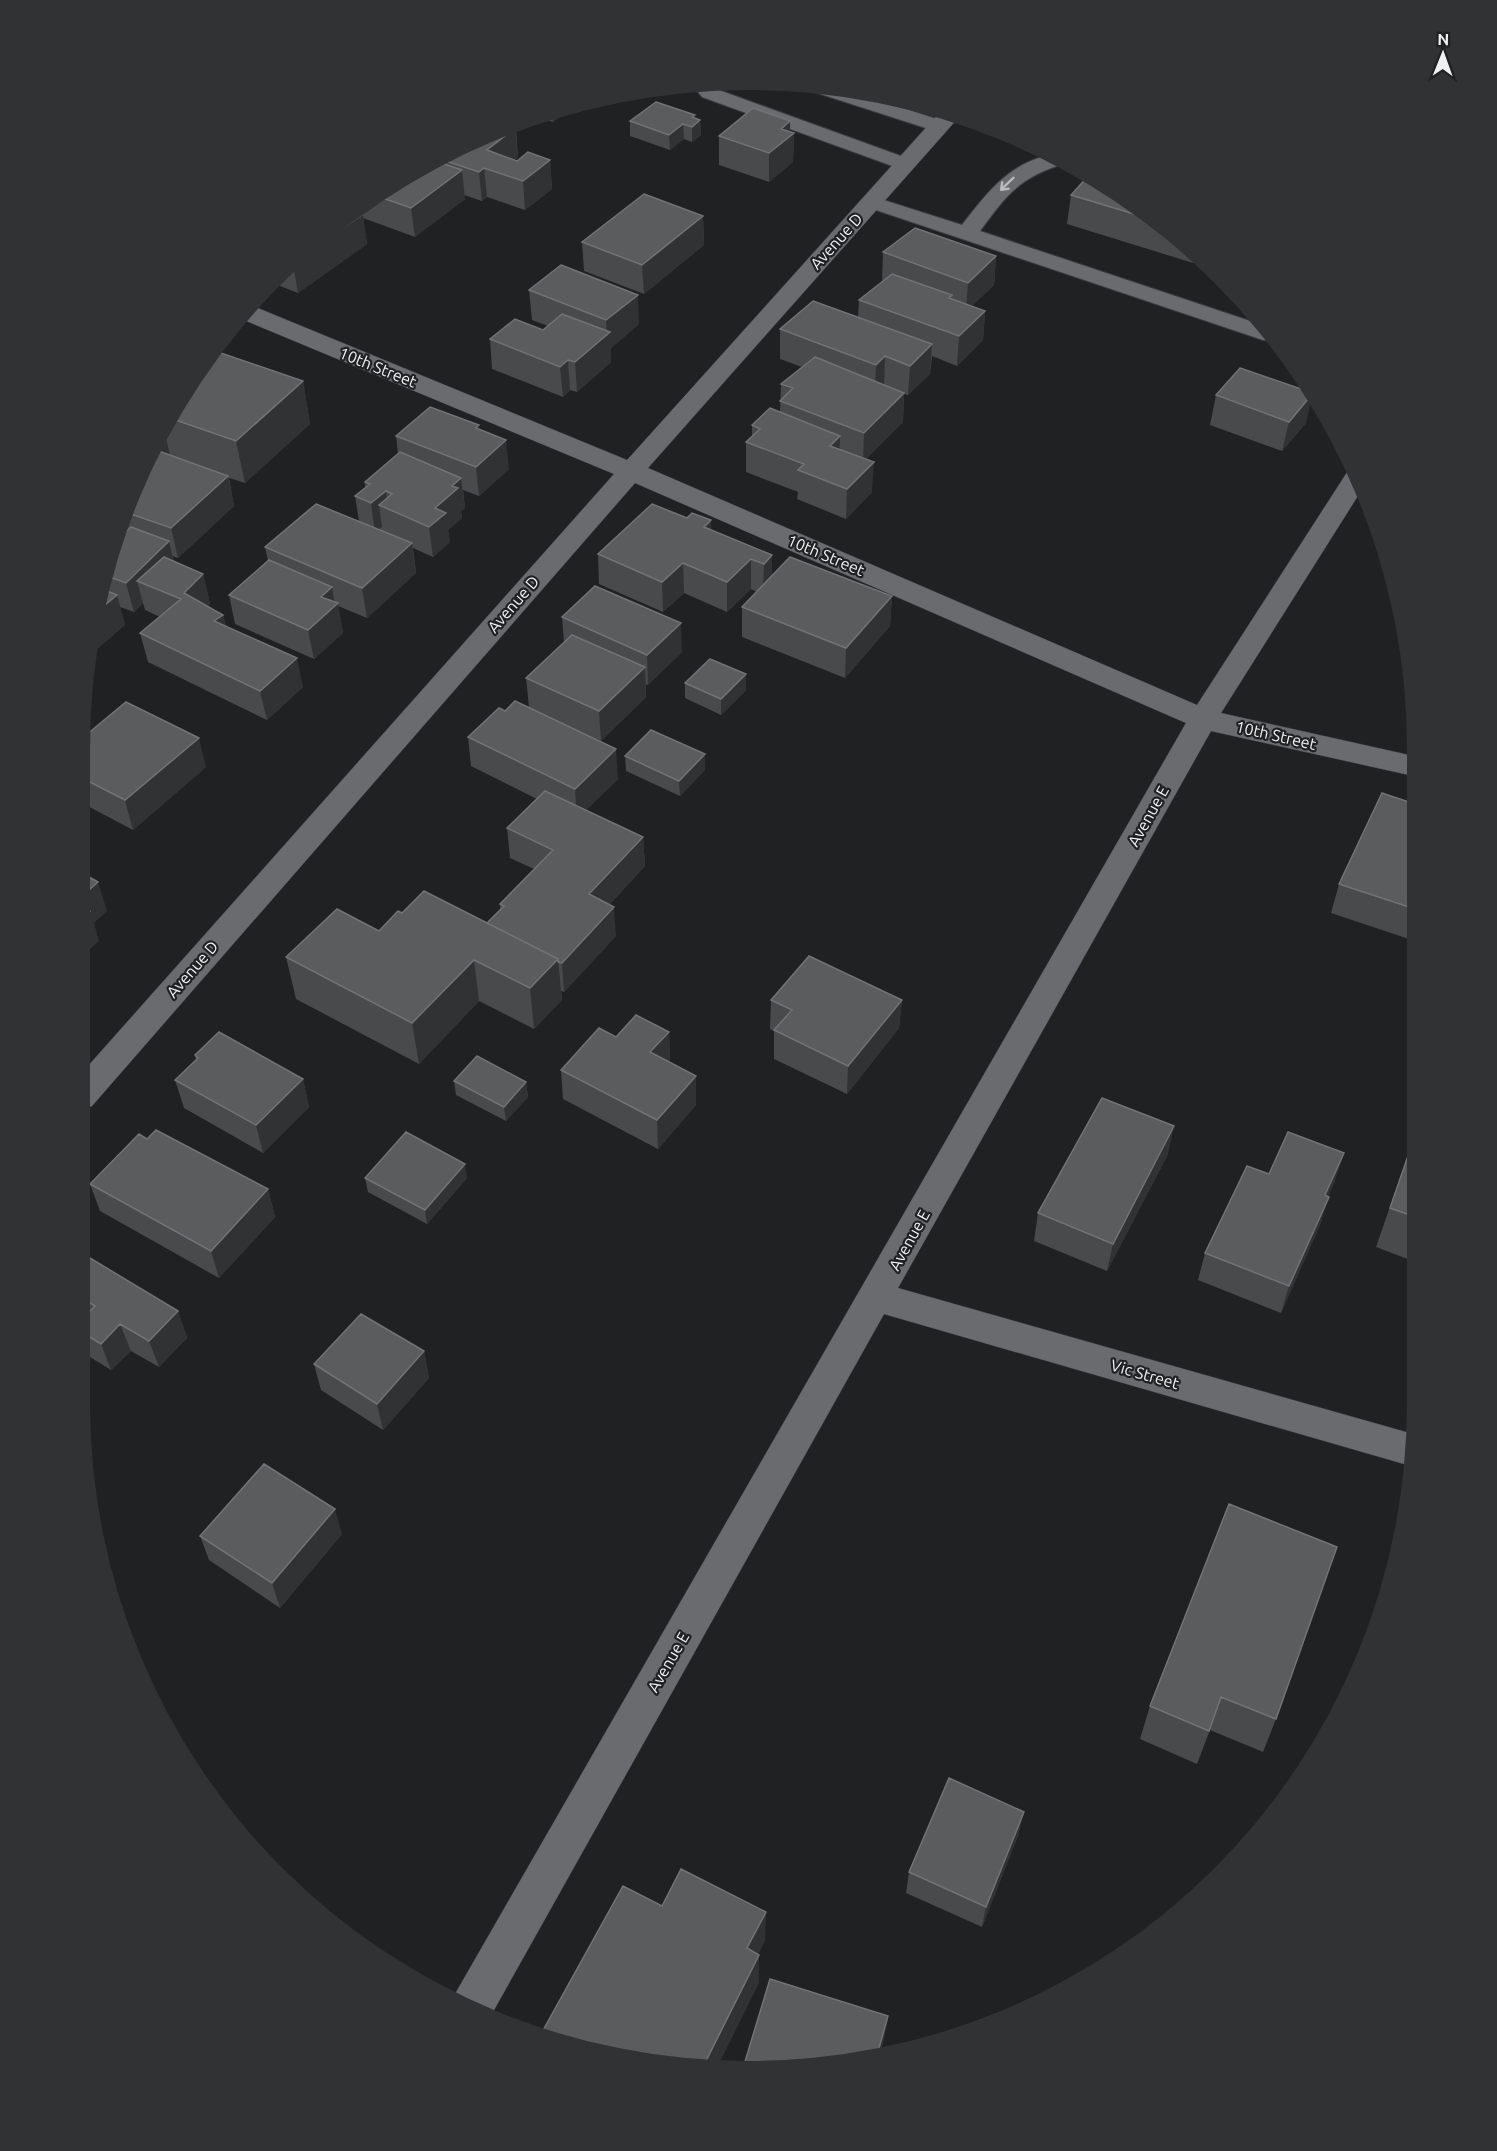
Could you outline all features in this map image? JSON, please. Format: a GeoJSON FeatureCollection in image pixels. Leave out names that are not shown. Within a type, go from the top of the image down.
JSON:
{"type":"FeatureCollection","features":[{"type":"Feature","properties":{"kind":"street","name":"Avenue D"},"geometry":{"type":"LineString","coordinates":[[90,1086],[631,471],[945,120]]}},
{"type":"Feature","properties":{"kind":"street","name":"10th Street"},"geometry":{"type":"LineString","coordinates":[[253,315],[631,471],[1203,719],[1407,765]]}},
{"type":"Feature","properties":{"kind":"street","name":"Avenue E"},"geometry":{"type":"LineString","coordinates":[[475,2001],[1203,719],[1352,485]]}},
{"type":"Feature","properties":{"kind":"street","name":"Vic Street"},"geometry":{"type":"LineString","coordinates":[[876,1297],[1406,1448]]}},
{"type":"Feature","properties":{"kind":"lane"},"geometry":{"type":"LineString","coordinates":[[707,91],[905,164]]}},
{"type":"Feature","properties":{"kind":"lane"},"geometry":{"type":"LineString","coordinates":[[894,107],[941,119]]}},
{"type":"Feature","properties":{"kind":"lane"},"geometry":{"type":"LineString","coordinates":[[967,234],[995,196],[1024,168],[1044,160]]}},
{"type":"Feature","properties":{"kind":"lane"},"geometry":{"type":"LineString","coordinates":[[872,202],[1257,330]]}},
{"type":"Feature","properties":{"kind":"building"},"geometry":{"type":"Polygon","coordinates":[[[656,102],[695,115],[692,117],[700,120],[692,127],[683,124],[669,135],[630,121],[656,102]]]}},
{"type":"Feature","properties":{"kind":"building"},"geometry":{"type":"Polygon","coordinates":[[[753,108],[790,121],[781,129],[794,133],[769,153],[719,136],[753,108]]]}},
{"type":"Feature","properties":{"kind":"building"},"geometry":{"type":"Polygon","coordinates":[[[502,138],[487,150],[517,161],[528,152],[550,160],[523,181],[484,168],[479,172],[449,162],[502,138]]]}},
{"type":"Feature","properties":{"kind":"building"},"geometry":{"type":"Polygon","coordinates":[[[445,164],[462,170],[411,208],[386,199],[445,164]]]}},
{"type":"Feature","properties":{"kind":"building"},"geometry":{"type":"Polygon","coordinates":[[[1083,181],[1131,213],[1071,195],[1083,181]]]}},
{"type":"Feature","properties":{"kind":"building"},"geometry":{"type":"Polygon","coordinates":[[[644,194],[703,216],[642,265],[582,242],[644,194]]]}},
{"type":"Feature","properties":{"kind":"building"},"geometry":{"type":"Polygon","coordinates":[[[915,228],[996,256],[968,283],[883,252],[915,228]]]}},
{"type":"Feature","properties":{"kind":"building"},"geometry":{"type":"Polygon","coordinates":[[[561,265],[638,295],[606,320],[529,290],[561,265]]]}},
{"type":"Feature","properties":{"kind":"building"},"geometry":{"type":"Polygon","coordinates":[[[892,274],[952,295],[949,298],[985,311],[959,336],[859,300],[892,274]]]}},
{"type":"Feature","properties":{"kind":"building"},"geometry":{"type":"Polygon","coordinates":[[[813,301],[932,344],[910,366],[885,356],[876,365],[780,329],[813,301]]]}},
{"type":"Feature","properties":{"kind":"building"},"geometry":{"type":"Polygon","coordinates":[[[562,314],[610,332],[575,362],[568,360],[560,367],[490,339],[515,319],[543,330],[562,314]]]}},
{"type":"Feature","properties":{"kind":"building"},"geometry":{"type":"Polygon","coordinates":[[[222,353],[303,381],[236,441],[177,421],[222,353]]]}},
{"type":"Feature","properties":{"kind":"building"},"geometry":{"type":"Polygon","coordinates":[[[815,357],[904,393],[864,433],[780,401],[793,388],[781,384],[815,357]]]}},
{"type":"Feature","properties":{"kind":"building"},"geometry":{"type":"Polygon","coordinates":[[[1240,368],[1299,388],[1307,400],[1289,422],[1216,395],[1240,368]]]}},
{"type":"Feature","properties":{"kind":"building"},"geometry":{"type":"Polygon","coordinates":[[[430,407],[479,425],[476,428],[506,440],[476,467],[396,436],[430,407]]]}},
{"type":"Feature","properties":{"kind":"building"},"geometry":{"type":"Polygon","coordinates":[[[770,408],[840,436],[830,446],[874,462],[847,489],[798,470],[804,464],[746,442],[760,429],[752,425],[770,408]]]}},
{"type":"Feature","properties":{"kind":"building"},"geometry":{"type":"Polygon","coordinates":[[[161,452],[228,476],[171,528],[133,515],[161,452]]]}},
{"type":"Feature","properties":{"kind":"building"},"geometry":{"type":"Polygon","coordinates":[[[400,452],[461,478],[452,486],[458,488],[435,508],[446,513],[429,527],[379,505],[392,494],[386,491],[371,503],[355,496],[370,484],[365,482],[400,452]]]}},
{"type":"Feature","properties":{"kind":"building"},"geometry":{"type":"Polygon","coordinates":[[[316,504],[412,543],[362,588],[265,547],[316,504]]]}},
{"type":"Feature","properties":{"kind":"building"},"geometry":{"type":"Polygon","coordinates":[[[652,504],[687,518],[692,513],[711,520],[704,527],[772,555],[764,564],[751,559],[727,582],[683,563],[662,582],[598,554],[652,504]]]}},
{"type":"Feature","properties":{"kind":"building"},"geometry":{"type":"Polygon","coordinates":[[[131,527],[169,541],[126,583],[112,578],[128,530],[131,527]]]}},
{"type":"Feature","properties":{"kind":"building"},"geometry":{"type":"Polygon","coordinates":[[[164,557],[203,574],[184,593],[223,615],[214,621],[297,658],[260,691],[140,633],[181,599],[137,581],[164,557]]]}},
{"type":"Feature","properties":{"kind":"building"},"geometry":{"type":"Polygon","coordinates":[[[790,557],[892,596],[846,648],[742,607],[790,557]]]}},
{"type":"Feature","properties":{"kind":"building"},"geometry":{"type":"Polygon","coordinates":[[[269,560],[332,587],[321,597],[338,603],[308,630],[229,595],[269,560]]]}},
{"type":"Feature","properties":{"kind":"building"},"geometry":{"type":"Polygon","coordinates":[[[595,586],[681,623],[647,655],[562,617],[595,586]]]}},
{"type":"Feature","properties":{"kind":"building"},"geometry":{"type":"Polygon","coordinates":[[[109,592],[117,595],[106,604],[109,592]]]}},
{"type":"Feature","properties":{"kind":"building"},"geometry":{"type":"Polygon","coordinates":[[[572,635],[645,667],[599,711],[526,678],[572,635]]]}},
{"type":"Feature","properties":{"kind":"building"},"geometry":{"type":"Polygon","coordinates":[[[710,659],[746,674],[721,699],[685,683],[710,659]]]}},
{"type":"Feature","properties":{"kind":"building"},"geometry":{"type":"Polygon","coordinates":[[[515,701],[616,749],[575,789],[468,737],[499,708],[505,711],[515,701]]]}},
{"type":"Feature","properties":{"kind":"building"},"geometry":{"type":"Polygon","coordinates":[[[126,702],[199,738],[125,800],[90,782],[90,731],[126,702]]]}},
{"type":"Feature","properties":{"kind":"building"},"geometry":{"type":"Polygon","coordinates":[[[651,730],[705,754],[679,781],[625,756],[651,730]]]}},
{"type":"Feature","properties":{"kind":"building"},"geometry":{"type":"Polygon","coordinates":[[[545,791],[643,837],[589,894],[614,907],[562,963],[487,923],[504,906],[500,904],[553,850],[507,828],[545,791]]]}},
{"type":"Feature","properties":{"kind":"building"},"geometry":{"type":"Polygon","coordinates":[[[1382,793],[1407,801],[1407,906],[1339,884],[1382,793]]]}},
{"type":"Feature","properties":{"kind":"building"},"geometry":{"type":"Polygon","coordinates":[[[90,878],[98,882],[90,889],[90,878]]]}},
{"type":"Feature","properties":{"kind":"building"},"geometry":{"type":"Polygon","coordinates":[[[424,891],[558,959],[530,988],[474,960],[412,1023],[286,957],[337,909],[379,931],[398,911],[402,913],[424,891]]]}},
{"type":"Feature","properties":{"kind":"building"},"geometry":{"type":"Polygon","coordinates":[[[809,956],[902,1000],[848,1066],[774,1030],[792,1010],[771,1000],[809,956]]]}},
{"type":"Feature","properties":{"kind":"building"},"geometry":{"type":"Polygon","coordinates":[[[636,1015],[669,1032],[650,1052],[696,1076],[657,1120],[561,1070],[599,1028],[616,1037],[636,1015]]]}},
{"type":"Feature","properties":{"kind":"building"},"geometry":{"type":"Polygon","coordinates":[[[219,1032],[303,1079],[256,1125],[175,1080],[198,1058],[195,1055],[219,1032]]]}},
{"type":"Feature","properties":{"kind":"building"},"geometry":{"type":"Polygon","coordinates":[[[477,1056],[526,1082],[504,1107],[454,1081],[477,1056]]]}},
{"type":"Feature","properties":{"kind":"building"},"geometry":{"type":"Polygon","coordinates":[[[1102,1098],[1174,1126],[1113,1244],[1038,1213],[1102,1098]]]}},
{"type":"Feature","properties":{"kind":"building"},"geometry":{"type":"Polygon","coordinates":[[[156,1130],[268,1189],[211,1251],[90,1184],[139,1134],[147,1139],[156,1130]]]}},
{"type":"Feature","properties":{"kind":"building"},"geometry":{"type":"Polygon","coordinates":[[[406,1132],[465,1164],[425,1210],[365,1178],[406,1132]]]}},
{"type":"Feature","properties":{"kind":"building"},"geometry":{"type":"Polygon","coordinates":[[[1288,1132],[1344,1153],[1325,1195],[1329,1197],[1289,1286],[1205,1253],[1247,1166],[1269,1174],[1288,1132]]]}},
{"type":"Feature","properties":{"kind":"building"},"geometry":{"type":"Polygon","coordinates":[[[1407,1159],[1407,1214],[1390,1208],[1407,1159]]]}},
{"type":"Feature","properties":{"kind":"building"},"geometry":{"type":"Polygon","coordinates":[[[90,1258],[178,1311],[149,1341],[120,1324],[101,1344],[90,1337],[90,1311],[95,1306],[90,1303],[90,1258]]]}},
{"type":"Feature","properties":{"kind":"building"},"geometry":{"type":"Polygon","coordinates":[[[361,1314],[424,1351],[377,1404],[314,1364],[361,1314]]]}},
{"type":"Feature","properties":{"kind":"building"},"geometry":{"type":"Polygon","coordinates":[[[264,1464],[335,1509],[272,1583],[200,1536],[264,1464]]]}},
{"type":"Feature","properties":{"kind":"building"},"geometry":{"type":"Polygon","coordinates":[[[1229,1504],[1337,1547],[1276,1719],[1221,1697],[1209,1731],[1150,1706],[1229,1504]]]}},
{"type":"Feature","properties":{"kind":"building"},"geometry":{"type":"Polygon","coordinates":[[[949,1778],[1024,1812],[986,1907],[909,1872],[949,1778]]]}},
{"type":"Feature","properties":{"kind":"building"},"geometry":{"type":"Polygon","coordinates":[[[681,1869],[766,1912],[747,1948],[759,1955],[706,2060],[620,2048],[578,2039],[544,2028],[623,1886],[662,1906],[681,1869]]]}},
{"type":"Feature","properties":{"kind":"building"},"geometry":{"type":"Polygon","coordinates":[[[770,1979],[888,2016],[879,2048],[792,2060],[745,2061],[770,1979]]]}}]}
